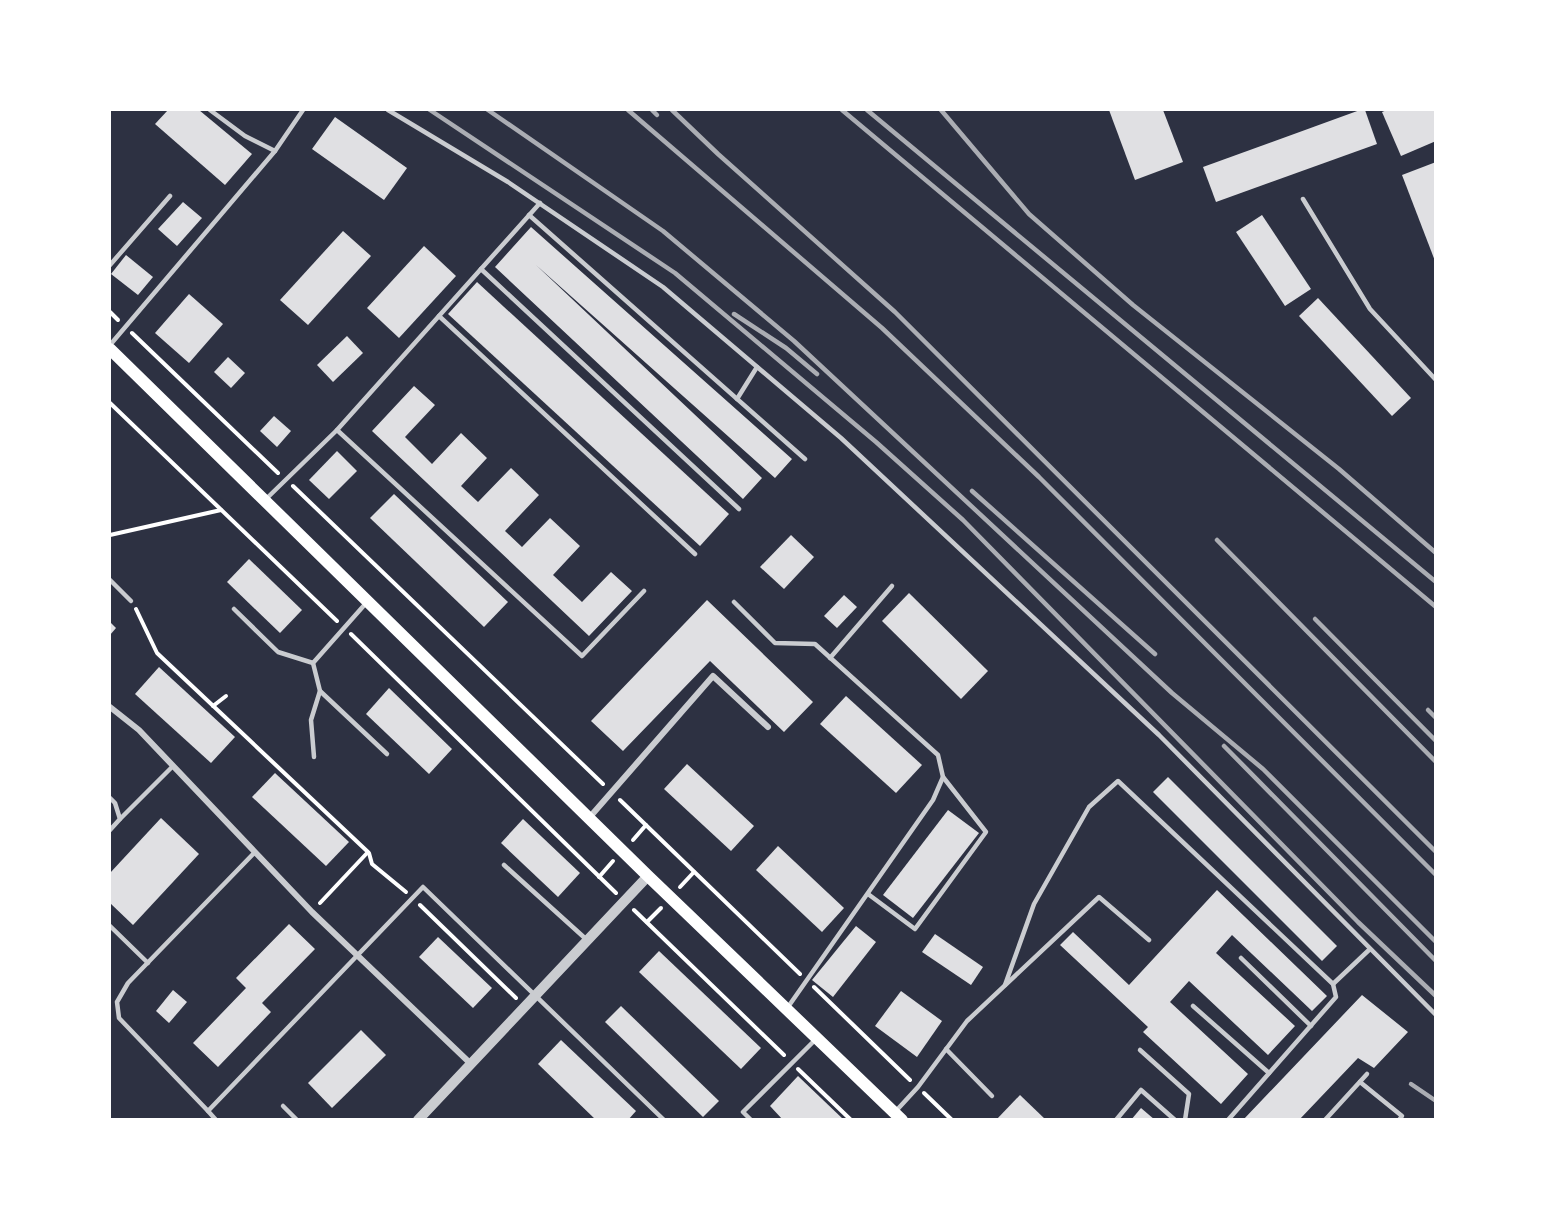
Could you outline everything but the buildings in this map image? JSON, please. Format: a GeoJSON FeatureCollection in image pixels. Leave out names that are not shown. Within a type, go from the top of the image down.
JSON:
{"type":"FeatureCollection","features":[{"type":"Feature","properties":{"kind":"main road"},"geometry":{"type":"LineString","coordinates":[[110,347],[367,602],[898,1116]]}},
{"type":"Feature","properties":{"kind":"street"},"geometry":{"type":"LineString","coordinates":[[589,818],[713,676],[768,727]]}},
{"type":"Feature","properties":{"kind":"street"},"geometry":{"type":"LineString","coordinates":[[110,707],[139,730],[312,912],[471,1064]]}},
{"type":"Feature","properties":{"kind":"street"},"geometry":{"type":"LineString","coordinates":[[418,1119],[648,876]]}},
{"type":"Feature","properties":{"kind":"lane"},"geometry":{"type":"LineString","coordinates":[[210,110],[245,136],[274,151]]}},
{"type":"Feature","properties":{"kind":"lane"},"geometry":{"type":"LineString","coordinates":[[110,347],[274,151],[303,110]]}},
{"type":"Feature","properties":{"kind":"lane"},"geometry":{"type":"LineString","coordinates":[[388,110],[540,203],[663,286],[858,454],[1134,711],[1436,1015]]}},
{"type":"Feature","properties":{"kind":"lane"},"geometry":{"type":"LineString","coordinates":[[110,266],[170,196]]}},
{"type":"Feature","properties":{"kind":"lane"},"geometry":{"type":"LineString","coordinates":[[1303,199],[1370,309],[1436,380]]}},
{"type":"Feature","properties":{"kind":"lane"},"geometry":{"type":"LineString","coordinates":[[264,501],[337,430],[540,203]]}},
{"type":"Feature","properties":{"kind":"lane"},"geometry":{"type":"LineString","coordinates":[[529,215],[805,459]]}},
{"type":"Feature","properties":{"kind":"lane"},"geometry":{"type":"LineString","coordinates":[[481,269],[739,509]]}},
{"type":"Feature","properties":{"kind":"lane"},"geometry":{"type":"LineString","coordinates":[[439,316],[695,554]]}},
{"type":"Feature","properties":{"kind":"lane"},"geometry":{"type":"LineString","coordinates":[[737,399],[757,367]]}},
{"type":"Feature","properties":{"kind":"lane"},"geometry":{"type":"LineString","coordinates":[[337,430],[582,656],[644,591]]}},
{"type":"Feature","properties":{"kind":"lane"},"geometry":{"type":"LineString","coordinates":[[110,580],[131,601]]}},
{"type":"Feature","properties":{"kind":"lane"},"geometry":{"type":"LineString","coordinates":[[830,658],[892,586]]}},
{"type":"Feature","properties":{"kind":"lane"},"geometry":{"type":"LineString","coordinates":[[312,663],[367,602]]}},
{"type":"Feature","properties":{"kind":"lane"},"geometry":{"type":"LineString","coordinates":[[734,602],[776,643],[815,644],[938,755],[943,777],[986,832],[915,928],[868,894]]}},
{"type":"Feature","properties":{"kind":"lane"},"geometry":{"type":"LineString","coordinates":[[234,609],[278,652],[312,663]]}},
{"type":"Feature","properties":{"kind":"lane"},"geometry":{"type":"LineString","coordinates":[[312,663],[320,691],[387,754]]}},
{"type":"Feature","properties":{"kind":"lane"},"geometry":{"type":"LineString","coordinates":[[314,757],[311,720],[320,691]]}},
{"type":"Feature","properties":{"kind":"lane"},"geometry":{"type":"LineString","coordinates":[[110,830],[173,766]]}},
{"type":"Feature","properties":{"kind":"lane"},"geometry":{"type":"LineString","coordinates":[[787,1009],[933,800],[943,777]]}},
{"type":"Feature","properties":{"kind":"lane"},"geometry":{"type":"LineString","coordinates":[[1005,985],[1034,904],[1089,807],[1118,781],[1333,984],[1336,997],[1228,1119]]}},
{"type":"Feature","properties":{"kind":"lane"},"geometry":{"type":"LineString","coordinates":[[110,798],[115,803],[120,819]]}},
{"type":"Feature","properties":{"kind":"lane"},"geometry":{"type":"LineString","coordinates":[[216,1119],[119,1018],[117,1002],[128,983],[255,852]]}},
{"type":"Feature","properties":{"kind":"lane"},"geometry":{"type":"LineString","coordinates":[[504,865],[587,940]]}},
{"type":"Feature","properties":{"kind":"lane"},"geometry":{"type":"LineString","coordinates":[[208,1112],[423,887],[664,1119]]}},
{"type":"Feature","properties":{"kind":"lane"},"geometry":{"type":"LineString","coordinates":[[898,1116],[967,1021],[1100,897],[1149,940]]}},
{"type":"Feature","properties":{"kind":"lane"},"geometry":{"type":"LineString","coordinates":[[110,926],[148,963]]}},
{"type":"Feature","properties":{"kind":"lane"},"geometry":{"type":"LineString","coordinates":[[1333,984],[1370,949]]}},
{"type":"Feature","properties":{"kind":"lane"},"geometry":{"type":"LineString","coordinates":[[1241,958],[1311,1026]]}},
{"type":"Feature","properties":{"kind":"lane"},"geometry":{"type":"LineString","coordinates":[[1193,1006],[1269,1073]]}},
{"type":"Feature","properties":{"kind":"lane"},"geometry":{"type":"LineString","coordinates":[[751,1119],[743,1112],[816,1038]]}},
{"type":"Feature","properties":{"kind":"lane"},"geometry":{"type":"LineString","coordinates":[[946,1049],[992,1096]]}},
{"type":"Feature","properties":{"kind":"lane"},"geometry":{"type":"LineString","coordinates":[[1140,1050],[1189,1094],[1185,1119]]}},
{"type":"Feature","properties":{"kind":"lane"},"geometry":{"type":"LineString","coordinates":[[1325,1119],[1367,1074]]}},
{"type":"Feature","properties":{"kind":"lane"},"geometry":{"type":"LineString","coordinates":[[1360,1082],[1400,1118],[1408,1119]]}},
{"type":"Feature","properties":{"kind":"lane"},"geometry":{"type":"LineString","coordinates":[[1116,1119],[1141,1090],[1175,1119]]}},
{"type":"Feature","properties":{"kind":"lane"},"geometry":{"type":"LineString","coordinates":[[283,1106],[297,1119]]}},
{"type":"Feature","properties":{"kind":"path"},"geometry":{"type":"LineString","coordinates":[[110,312],[952,1119]]}},
{"type":"Feature","properties":{"kind":"path"},"geometry":{"type":"LineString","coordinates":[[110,403],[851,1119]]}},
{"type":"Feature","properties":{"kind":"path"},"geometry":{"type":"LineString","coordinates":[[110,535],[222,510]]}},
{"type":"Feature","properties":{"kind":"path"},"geometry":{"type":"LineString","coordinates":[[131,601],[157,653],[368,852],[372,864],[412,898],[524,1006]]}},
{"type":"Feature","properties":{"kind":"path"},"geometry":{"type":"LineString","coordinates":[[213,706],[226,696]]}},
{"type":"Feature","properties":{"kind":"path"},"geometry":{"type":"LineString","coordinates":[[312,912],[368,852]]}},
{"type":"Feature","properties":{"kind":"railway"},"geometry":{"type":"LineString","coordinates":[[430,110],[675,273],[876,442],[963,520],[1358,922],[1436,996]]}},
{"type":"Feature","properties":{"kind":"railway"},"geometry":{"type":"LineString","coordinates":[[488,110],[663,231],[794,341],[1172,693],[1263,769],[1436,942]]}},
{"type":"Feature","properties":{"kind":"railway"},"geometry":{"type":"LineString","coordinates":[[628,110],[882,328],[1039,477],[1436,875]]}},
{"type":"Feature","properties":{"kind":"railway"},"geometry":{"type":"LineString","coordinates":[[652,110],[657,115]]}},
{"type":"Feature","properties":{"kind":"railway"},"geometry":{"type":"LineString","coordinates":[[672,110],[895,312],[1436,852]]}},
{"type":"Feature","properties":{"kind":"railway"},"geometry":{"type":"LineString","coordinates":[[842,110],[1436,607]]}},
{"type":"Feature","properties":{"kind":"railway"},"geometry":{"type":"LineString","coordinates":[[867,110],[1436,582]]}},
{"type":"Feature","properties":{"kind":"railway"},"geometry":{"type":"LineString","coordinates":[[941,110],[1029,214],[1133,305],[1339,469],[1436,553]]}},
{"type":"Feature","properties":{"kind":"railway"},"geometry":{"type":"LineString","coordinates":[[734,314],[786,348],[817,374]]}},
{"type":"Feature","properties":{"kind":"railway"},"geometry":{"type":"LineString","coordinates":[[972,491],[1155,654]]}},
{"type":"Feature","properties":{"kind":"railway"},"geometry":{"type":"LineString","coordinates":[[1217,540],[1436,762]]}},
{"type":"Feature","properties":{"kind":"railway"},"geometry":{"type":"LineString","coordinates":[[1315,619],[1436,741]]}},
{"type":"Feature","properties":{"kind":"railway"},"geometry":{"type":"LineString","coordinates":[[1428,710],[1436,718]]}},
{"type":"Feature","properties":{"kind":"railway"},"geometry":{"type":"LineString","coordinates":[[1224,746],[1436,961]]}},
{"type":"Feature","properties":{"kind":"railway"},"geometry":{"type":"LineString","coordinates":[[1411,1084],[1436,1101]]}}]}
